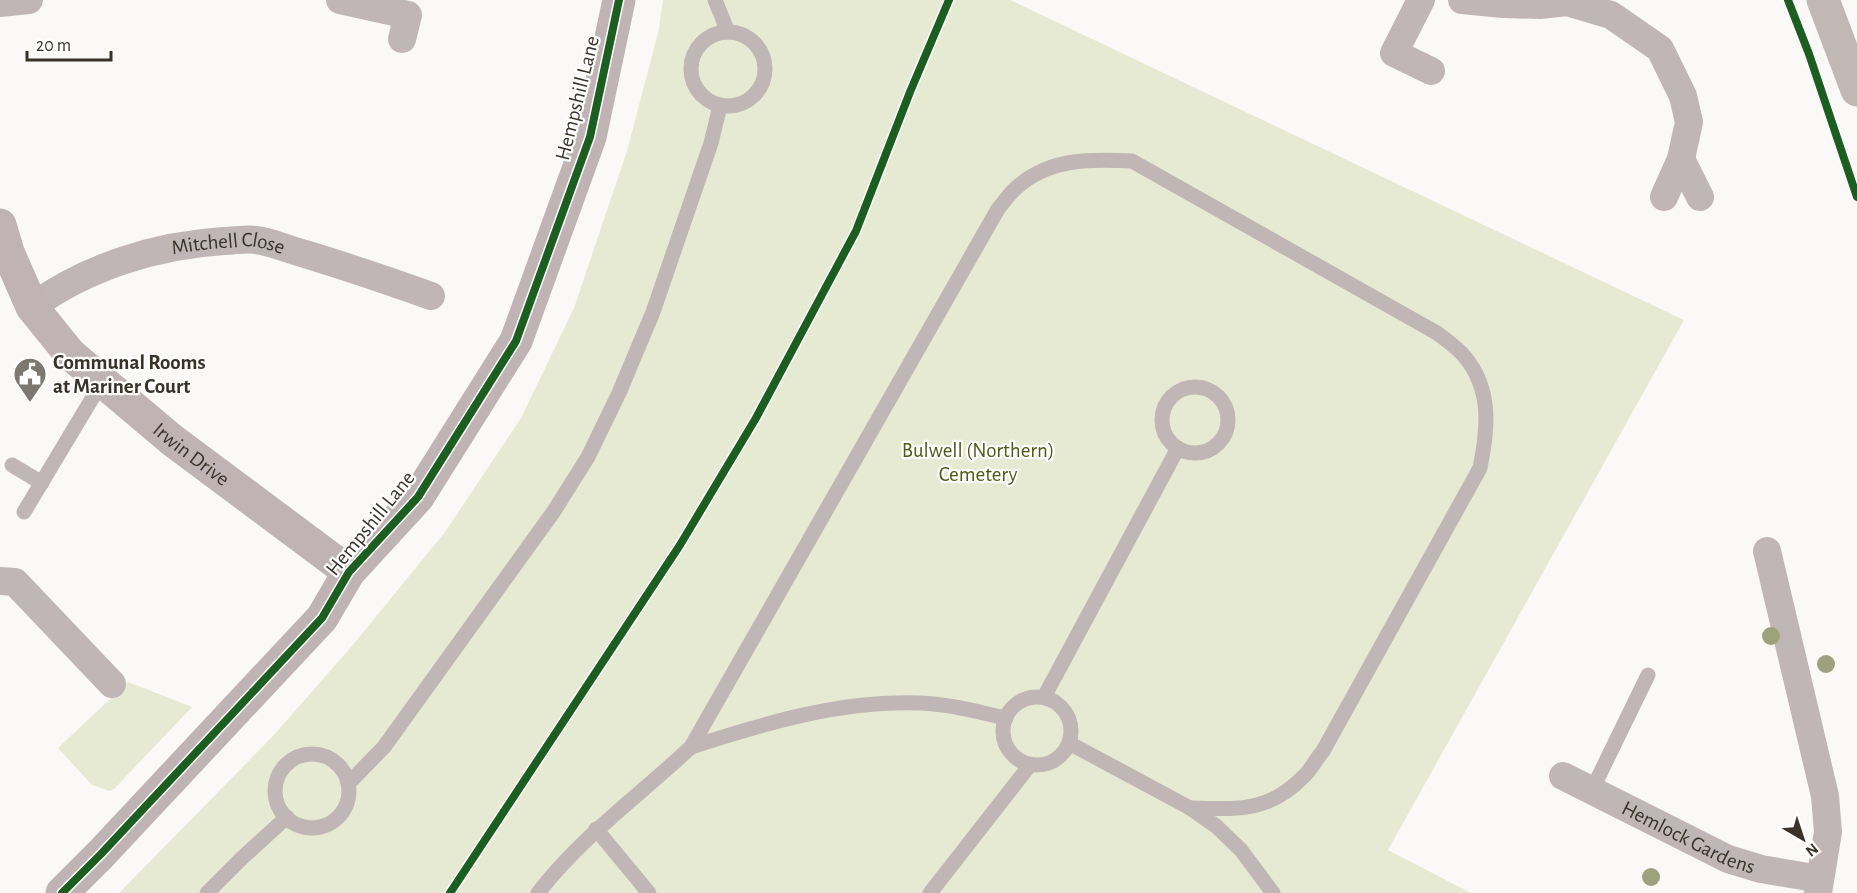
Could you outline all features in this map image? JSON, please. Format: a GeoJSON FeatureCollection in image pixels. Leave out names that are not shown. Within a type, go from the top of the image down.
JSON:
{"type":"FeatureCollection","features":[{"type":"Feature","properties":{"kind":"main road"},"geometry":{"type":"LineString","coordinates":[[1823,0],[1857,90]]}},
{"type":"Feature","properties":{"kind":"street"},"geometry":{"type":"LineString","coordinates":[[0,3],[29,0]]}},
{"type":"Feature","properties":{"kind":"street"},"geometry":{"type":"LineString","coordinates":[[340,0],[408,15],[402,39]]}},
{"type":"Feature","properties":{"kind":"street","name":"Hempshill Lane"},"geometry":{"type":"LineString","coordinates":[[62,893],[321,618],[349,572],[418,497],[516,340],[590,137],[619,0]]}},
{"type":"Feature","properties":{"kind":"street"},"geometry":{"type":"LineString","coordinates":[[1421,0],[1394,53],[1431,71]]}},
{"type":"Feature","properties":{"kind":"street"},"geometry":{"type":"LineString","coordinates":[[1462,0],[1540,5],[1568,1],[1611,15],[1660,49],[1683,96],[1689,122],[1681,159],[1664,197]]}},
{"type":"Feature","properties":{"kind":"street"},"geometry":{"type":"LineString","coordinates":[[1681,159],[1700,197]]}},
{"type":"Feature","properties":{"kind":"street","name":"Irwin Drive"},"geometry":{"type":"LineString","coordinates":[[0,225],[8,252],[32,307],[70,354],[172,440],[349,572]]}},
{"type":"Feature","properties":{"kind":"street","name":"Mitchell Close"},"geometry":{"type":"LineString","coordinates":[[32,307],[51,293],[80,277],[126,260],[174,247],[211,242],[256,240],[376,276],[431,296]]}},
{"type":"Feature","properties":{"kind":"street"},"geometry":{"type":"LineString","coordinates":[[1767,551],[1825,796],[1828,832],[1819,886]]}},
{"type":"Feature","properties":{"kind":"street"},"geometry":{"type":"LineString","coordinates":[[0,581],[15,582],[112,684]]}},
{"type":"Feature","properties":{"kind":"street","name":"Hemlock Gardens"},"geometry":{"type":"LineString","coordinates":[[1563,776],[1728,859],[1819,886]]}},
{"type":"Feature","properties":{"kind":"lane"},"geometry":{"type":"LineString","coordinates":[[715,0],[728,32]]}},
{"type":"Feature","properties":{"kind":"lane"},"geometry":{"type":"LineString","coordinates":[[728,32],[744,36],[757,46],[765,61],[764,78],[757,93],[744,103],[728,107],[720,106],[712,103],[699,92],[692,77],[692,61],[699,46],[712,36],[728,32]]}},
{"type":"Feature","properties":{"kind":"lane"},"geometry":{"type":"LineString","coordinates":[[348,784],[384,747],[554,511],[588,457],[619,393],[652,312],[711,143],[720,106]]}},
{"type":"Feature","properties":{"kind":"lane"},"geometry":{"type":"LineString","coordinates":[[538,893],[596,829],[691,747],[998,209],[1015,188],[1036,172],[1064,162],[1099,159],[1132,161],[1437,333],[1464,356],[1476,373],[1485,399],[1487,423],[1480,468],[1323,751],[1304,777],[1280,797],[1260,805],[1238,809],[1190,808]]}},
{"type":"Feature","properties":{"kind":"lane"},"geometry":{"type":"LineString","coordinates":[[24,512],[102,382]]}},
{"type":"Feature","properties":{"kind":"lane"},"geometry":{"type":"LineString","coordinates":[[1188,387],[1203,387],[1216,394],[1226,406],[1228,421],[1225,435],[1215,447],[1202,453],[1186,453],[1178,448],[1173,446],[1164,434],[1161,419],[1165,405],[1175,393],[1188,387]]}},
{"type":"Feature","properties":{"kind":"lane"},"geometry":{"type":"LineString","coordinates":[[1044,697],[1178,448]]}},
{"type":"Feature","properties":{"kind":"lane"},"geometry":{"type":"LineString","coordinates":[[12,465],[42,483]]}},
{"type":"Feature","properties":{"kind":"lane"},"geometry":{"type":"LineString","coordinates":[[1592,790],[1648,675]]}},
{"type":"Feature","properties":{"kind":"lane"},"geometry":{"type":"LineString","coordinates":[[1031,697],[1044,697],[1057,702],[1066,712],[1071,725],[1071,738],[1066,751],[1056,760],[1044,765],[1030,765],[1018,760],[1008,750],[1003,738],[1003,724],[1006,718],[1018,702],[1031,697]]}},
{"type":"Feature","properties":{"kind":"lane"},"geometry":{"type":"LineString","coordinates":[[691,747],[802,714],[848,706],[921,703],[962,708],[1006,718]]}},
{"type":"Feature","properties":{"kind":"lane"},"geometry":{"type":"LineString","coordinates":[[1069,743],[1190,808],[1216,826],[1241,850],[1274,893]]}},
{"type":"Feature","properties":{"kind":"lane"},"geometry":{"type":"LineString","coordinates":[[313,754],[329,758],[342,769],[348,784],[348,801],[340,815],[327,825],[310,828],[294,824],[287,818],[275,798],[276,782],[284,767],[297,757],[313,754]]}},
{"type":"Feature","properties":{"kind":"lane"},"geometry":{"type":"LineString","coordinates":[[930,893],[1030,765]]}},
{"type":"Feature","properties":{"kind":"lane"},"geometry":{"type":"LineString","coordinates":[[207,893],[287,818]]}},
{"type":"Feature","properties":{"kind":"lane"},"geometry":{"type":"LineString","coordinates":[[596,829],[649,893]]}},
{"type":"Feature","properties":{"kind":"green space","name":"Bulwell (Northern) Cemetery"},"geometry":{"type":"Polygon","coordinates":[[[663,0],[1010,0],[1684,320],[1388,850],[1471,893],[119,893],[273,736],[352,646],[445,532],[521,418],[574,308],[627,151],[659,29],[663,0]]]}},
{"type":"Feature","properties":{"kind":"green space"},"geometry":{"type":"Polygon","coordinates":[[[128,682],[192,707],[114,789],[109,791],[92,785],[58,748],[128,682]]]}},
{"type":"Feature","properties":{"kind":"cycle path"},"geometry":{"type":"LineString","coordinates":[[62,893],[322,618],[349,572],[418,497],[516,341],[590,137],[619,0]]}},
{"type":"Feature","properties":{"kind":"cycle path"},"geometry":{"type":"LineString","coordinates":[[450,893],[680,545],[756,418],[856,231],[910,92],[949,0]]}},
{"type":"Feature","properties":{"kind":"cycle path"},"geometry":{"type":"LineString","coordinates":[[1788,0],[1809,54],[1857,197]]}},
{"type":"Feature","properties":{"kind":"place","name":"Communal Rooms at Mariner Court"},"geometry":{"type":"Point","coordinates":[30,403]}}]}
